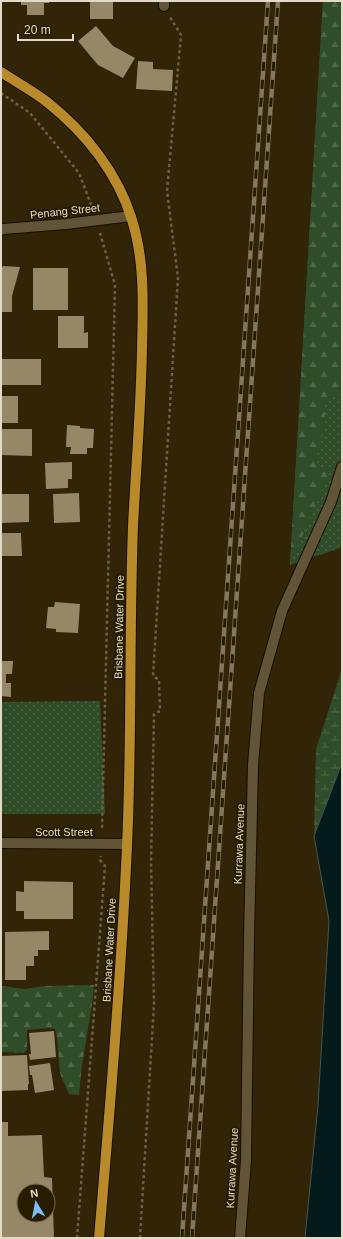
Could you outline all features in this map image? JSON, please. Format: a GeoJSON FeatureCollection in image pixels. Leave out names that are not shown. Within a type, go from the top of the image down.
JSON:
{"type":"FeatureCollection","features":[{"type":"Feature","properties":{"kind":"main road","name":"Brisbane Water Drive"},"geometry":{"type":"LineString","coordinates":[[1,72],[47,102],[78,131],[100,156],[118,185],[131,216],[137,235],[141,266],[143,302],[130,660],[127,844],[116,1029],[99,1238]]}},
{"type":"Feature","properties":{"kind":"street","name":"Penang Street"},"geometry":{"type":"LineString","coordinates":[[1,230],[131,216]]}},
{"type":"Feature","properties":{"kind":"street","name":"Kurrawa Avenue"},"geometry":{"type":"LineString","coordinates":[[240,1238],[246,1160],[253,765],[259,693],[282,611],[331,502],[342,467]]}},
{"type":"Feature","properties":{"kind":"street","name":"Scott Street"},"geometry":{"type":"LineString","coordinates":[[1,843],[127,844]]}},
{"type":"Feature","properties":{"kind":"path"},"geometry":{"type":"LineString","coordinates":[[140,1238],[154,1004],[151,862],[154,714],[160,711],[159,680],[152,676],[178,278],[167,192],[181,35],[164,4]]}},
{"type":"Feature","properties":{"kind":"path"},"geometry":{"type":"LineString","coordinates":[[1,93],[30,113],[79,173],[97,220],[115,286],[100,860],[105,866],[77,1238]]}},
{"type":"Feature","properties":{"kind":"green space"},"geometry":{"type":"Polygon","coordinates":[[[323,1],[342,1],[342,541],[340,548],[290,565],[323,1]]]}},
{"type":"Feature","properties":{"kind":"green space"},"geometry":{"type":"Polygon","coordinates":[[[323,1],[342,1],[342,393],[325,404],[325,421],[317,457],[318,466],[331,469],[290,565],[323,1]]]}},
{"type":"Feature","properties":{"kind":"green space"},"geometry":{"type":"Polygon","coordinates":[[[342,669],[342,763],[314,836],[316,749],[342,669]]]}},
{"type":"Feature","properties":{"kind":"green space"},"geometry":{"type":"Polygon","coordinates":[[[100,701],[105,814],[1,814],[1,702],[100,701]]]}},
{"type":"Feature","properties":{"kind":"green space"},"geometry":{"type":"Polygon","coordinates":[[[94,985],[79,1095],[69,1094],[60,1073],[55,1029],[27,1030],[27,1050],[24,1053],[1,1052],[1,986],[25,989],[44,986],[94,985]]]}},
{"type":"Feature","properties":{"kind":"water"},"geometry":{"type":"Polygon","coordinates":[[[342,763],[342,1238],[305,1238],[318,1105],[329,921],[314,836],[342,763]]]}},
{"type":"Feature","properties":{"kind":"building"},"geometry":{"type":"Polygon","coordinates":[[[21,1],[49,1],[49,3],[44,3],[44,15],[27,15],[27,5],[21,5],[21,1]]]}},
{"type":"Feature","properties":{"kind":"building"},"geometry":{"type":"Polygon","coordinates":[[[90,1],[113,1],[113,19],[90,19],[90,1]]]}},
{"type":"Feature","properties":{"kind":"building"},"geometry":{"type":"Polygon","coordinates":[[[96,26],[113,46],[135,58],[123,78],[98,65],[78,41],[96,26]]]}},
{"type":"Feature","properties":{"kind":"building"},"geometry":{"type":"Polygon","coordinates":[[[138,61],[153,62],[153,69],[173,70],[172,91],[136,89],[138,61]]]}},
{"type":"Feature","properties":{"kind":"building"},"geometry":{"type":"Polygon","coordinates":[[[3,266],[20,267],[12,296],[12,312],[1,312],[1,270],[3,266]]]}},
{"type":"Feature","properties":{"kind":"building"},"geometry":{"type":"Polygon","coordinates":[[[33,268],[68,268],[68,310],[33,310],[33,268]]]}},
{"type":"Feature","properties":{"kind":"building"},"geometry":{"type":"Polygon","coordinates":[[[58,316],[84,316],[84,333],[88,332],[88,348],[58,348],[58,316]]]}},
{"type":"Feature","properties":{"kind":"building"},"geometry":{"type":"Polygon","coordinates":[[[1,359],[41,359],[41,385],[1,385],[1,359]]]}},
{"type":"Feature","properties":{"kind":"building"},"geometry":{"type":"Polygon","coordinates":[[[1,396],[18,396],[18,423],[1,423],[1,396]]]}},
{"type":"Feature","properties":{"kind":"building"},"geometry":{"type":"Polygon","coordinates":[[[67,425],[94,429],[93,448],[87,448],[87,454],[70,454],[71,447],[66,447],[67,425]]]}},
{"type":"Feature","properties":{"kind":"building"},"geometry":{"type":"Polygon","coordinates":[[[1,429],[32,429],[32,456],[1,455],[1,429]]]}},
{"type":"Feature","properties":{"kind":"building"},"geometry":{"type":"Polygon","coordinates":[[[72,462],[72,479],[68,479],[68,488],[46,489],[45,463],[72,462]]]}},
{"type":"Feature","properties":{"kind":"building"},"geometry":{"type":"Polygon","coordinates":[[[79,493],[80,522],[54,523],[53,494],[79,493]]]}},
{"type":"Feature","properties":{"kind":"building"},"geometry":{"type":"Polygon","coordinates":[[[1,494],[29,494],[29,522],[1,523],[1,494]]]}},
{"type":"Feature","properties":{"kind":"building"},"geometry":{"type":"Polygon","coordinates":[[[1,533],[21,533],[22,556],[1,556],[1,533]]]}},
{"type":"Feature","properties":{"kind":"building"},"geometry":{"type":"Polygon","coordinates":[[[55,602],[80,604],[78,633],[56,632],[56,629],[46,628],[48,607],[54,607],[55,602]]]}},
{"type":"Feature","properties":{"kind":"building"},"geometry":{"type":"Polygon","coordinates":[[[1,661],[13,661],[12,674],[6,674],[6,683],[11,683],[11,697],[1,696],[1,661]]]}},
{"type":"Feature","properties":{"kind":"building"},"geometry":{"type":"Polygon","coordinates":[[[24,881],[73,882],[73,919],[24,919],[24,911],[16,911],[16,891],[24,892],[24,881]]]}},
{"type":"Feature","properties":{"kind":"building"},"geometry":{"type":"Polygon","coordinates":[[[49,931],[49,950],[38,950],[38,956],[34,956],[34,966],[26,966],[26,980],[5,980],[5,932],[49,931]]]}},
{"type":"Feature","properties":{"kind":"building"},"geometry":{"type":"Polygon","coordinates":[[[54,1031],[56,1057],[30,1060],[29,1054],[31,1054],[29,1033],[54,1031]]]}},
{"type":"Feature","properties":{"kind":"building"},"geometry":{"type":"Polygon","coordinates":[[[27,1055],[28,1090],[1,1091],[1,1056],[27,1055]]]}},
{"type":"Feature","properties":{"kind":"building"},"geometry":{"type":"Polygon","coordinates":[[[50,1063],[54,1090],[35,1093],[29,1066],[50,1063]]]}},
{"type":"Feature","properties":{"kind":"building"},"geometry":{"type":"Polygon","coordinates":[[[1,1122],[8,1122],[8,1136],[42,1135],[44,1177],[52,1178],[52,1183],[16,1183],[16,1223],[54,1223],[54,1238],[1,1238],[1,1122]]]}},
{"type":"Feature","properties":{"kind":"railway"},"geometry":{"type":"LineString","coordinates":[[182,1238],[268,1]]}},
{"type":"Feature","properties":{"kind":"railway"},"geometry":{"type":"LineString","coordinates":[[192,1238],[278,1]]}}]}
